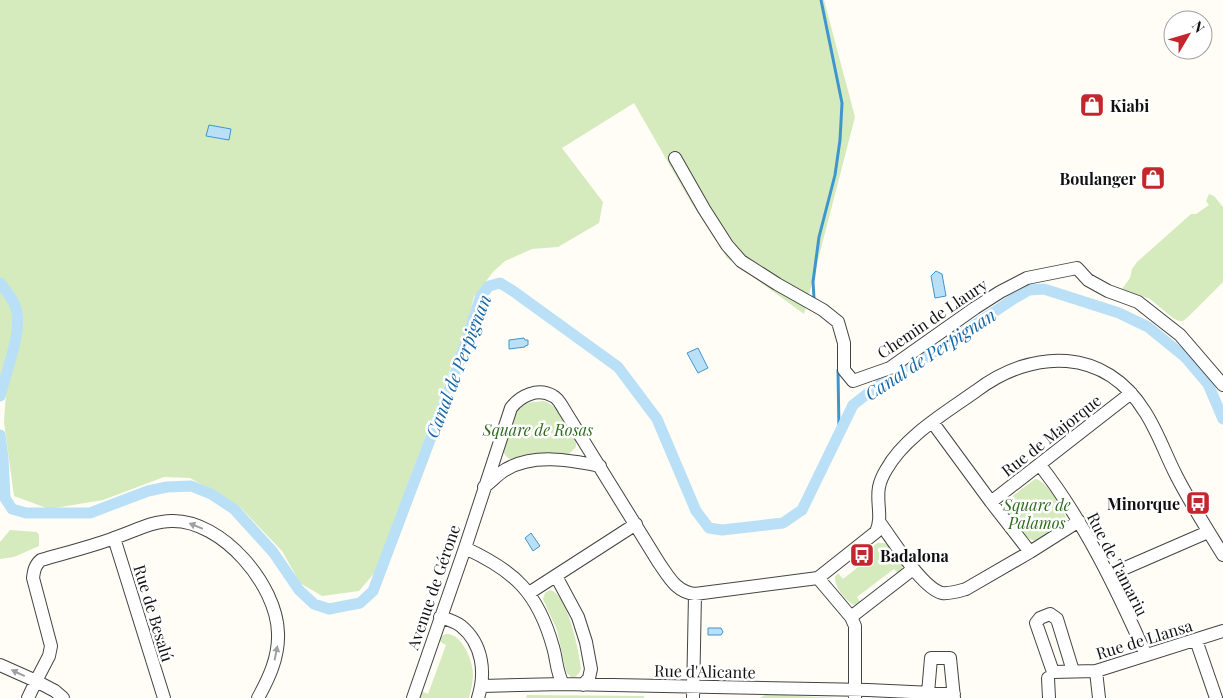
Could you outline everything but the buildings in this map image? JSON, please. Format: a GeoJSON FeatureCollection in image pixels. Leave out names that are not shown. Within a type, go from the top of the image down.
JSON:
{"type":"FeatureCollection","features":[{"type":"Feature","properties":{"kind":"street","name":"Chemin de Llaury"},"geometry":{"type":"LineString","coordinates":[[675,158],[704,209],[741,261],[823,310],[838,322],[844,342],[844,370],[853,382],[890,368],[975,308],[1027,278],[1077,268],[1088,280],[1108,291],[1138,302],[1180,335],[1223,385]]}},
{"type":"Feature","properties":{"kind":"street"},"geometry":{"type":"LineString","coordinates":[[694,692],[695,594],[818,578],[876,532],[880,523],[878,488],[884,473],[904,445],[984,384],[1004,373],[1028,364],[1048,360],[1071,360],[1098,368],[1115,377],[1145,412],[1186,495],[1223,555]]}},
{"type":"Feature","properties":{"kind":"street","name":"Avenue de Gérone"},"geometry":{"type":"LineString","coordinates":[[413,698],[511,408],[524,395],[544,392],[554,396],[566,411],[675,586],[686,593],[695,594]]}},
{"type":"Feature","properties":{"kind":"street","name":"Rue de Majorque"},"geometry":{"type":"LineString","coordinates":[[991,502],[1130,393]]}},
{"type":"Feature","properties":{"kind":"street"},"geometry":{"type":"LineString","coordinates":[[933,423],[1030,552]]}},
{"type":"Feature","properties":{"kind":"street"},"geometry":{"type":"LineString","coordinates":[[484,487],[506,470],[530,461],[559,459],[600,466]]}},
{"type":"Feature","properties":{"kind":"street","name":"Rue de Tamariu"},"geometry":{"type":"LineString","coordinates":[[1040,465],[1079,521],[1109,575],[1146,655]]}},
{"type":"Feature","properties":{"kind":"street"},"geometry":{"type":"LineString","coordinates":[[28,698],[49,656],[51,646],[33,578],[34,569],[41,560],[114,538],[154,522],[172,521],[187,522],[210,532],[235,550],[254,572],[271,599],[277,620],[278,646],[274,663],[258,698]]}},
{"type":"Feature","properties":{"kind":"street"},"geometry":{"type":"LineString","coordinates":[[880,523],[913,569],[929,585],[942,593],[966,589],[1079,521]]}},
{"type":"Feature","properties":{"kind":"street"},"geometry":{"type":"LineString","coordinates":[[529,593],[636,524]]}},
{"type":"Feature","properties":{"kind":"street"},"geometry":{"type":"LineString","coordinates":[[1109,575],[1208,532]]}},
{"type":"Feature","properties":{"kind":"street","name":"Rue de Besalú"},"geometry":{"type":"LineString","coordinates":[[114,538],[164,698]]}},
{"type":"Feature","properties":{"kind":"street"},"geometry":{"type":"LineString","coordinates":[[465,548],[485,557],[503,569],[519,581],[529,593],[542,614],[554,649],[557,673],[563,684]]}},
{"type":"Feature","properties":{"kind":"street"},"geometry":{"type":"LineString","coordinates":[[851,618],[913,569]]}},
{"type":"Feature","properties":{"kind":"street"},"geometry":{"type":"LineString","coordinates":[[556,576],[578,617],[586,642],[590,669],[589,678],[583,685]]}},
{"type":"Feature","properties":{"kind":"street"},"geometry":{"type":"LineString","coordinates":[[818,578],[851,618],[855,626],[855,694]]}},
{"type":"Feature","properties":{"kind":"street"},"geometry":{"type":"LineString","coordinates":[[440,617],[461,626],[473,640],[481,657],[483,674],[480,692]]}},
{"type":"Feature","properties":{"kind":"street","name":"Rue de Llansa"},"geometry":{"type":"LineString","coordinates":[[1073,671],[1096,671],[1223,631]]}},
{"type":"Feature","properties":{"kind":"street"},"geometry":{"type":"LineString","coordinates":[[1196,640],[1216,698]]}},
{"type":"Feature","properties":{"kind":"street","name":"Rue d'Alicante"},"geometry":{"type":"LineString","coordinates":[[480,692],[563,684],[694,692],[928,693],[954,696],[950,658],[931,658],[928,693]]}},
{"type":"Feature","properties":{"kind":"street"},"geometry":{"type":"LineString","coordinates":[[0,665],[36,681],[64,698]]}},
{"type":"Feature","properties":{"kind":"street"},"geometry":{"type":"LineString","coordinates":[[1096,671],[1099,698]]}},
{"type":"Feature","properties":{"kind":"street"},"geometry":{"type":"LineString","coordinates":[[1048,678],[1049,698]]}},
{"type":"Feature","properties":{"kind":"green space"},"geometry":{"type":"Polygon","coordinates":[[[0,0],[824,0],[855,117],[804,314],[727,258],[692,204],[634,103],[562,148],[603,202],[599,223],[558,247],[532,249],[505,261],[493,272],[474,297],[468,321],[376,571],[359,591],[322,596],[300,583],[282,551],[239,506],[190,478],[164,477],[103,500],[49,509],[14,496],[4,422],[6,393],[0,390],[0,0]]]}},
{"type":"Feature","properties":{"kind":"green space"},"geometry":{"type":"Polygon","coordinates":[[[1209,194],[1214,196],[1223,207],[1223,282],[1189,316],[1183,321],[1179,321],[1150,299],[1122,289],[1130,278],[1132,269],[1137,262],[1191,214],[1196,214],[1209,205],[1206,201],[1209,194]]]}},
{"type":"Feature","properties":{"kind":"green space","name":"Square de Rosas"},"geometry":{"type":"Polygon","coordinates":[[[543,401],[556,408],[572,433],[576,447],[569,454],[513,461],[509,459],[504,453],[504,449],[513,419],[523,405],[543,401]]]}},
{"type":"Feature","properties":{"kind":"green space","name":"Square de Palamos"},"geometry":{"type":"Polygon","coordinates":[[[1035,479],[1049,489],[1066,518],[1066,523],[1038,541],[1023,533],[1005,508],[1006,501],[1035,479]]]}},
{"type":"Feature","properties":{"kind":"green space"},"geometry":{"type":"Polygon","coordinates":[[[10,530],[37,532],[39,535],[39,546],[14,557],[0,559],[0,542],[10,530]]]}},
{"type":"Feature","properties":{"kind":"green space"},"geometry":{"type":"Polygon","coordinates":[[[877,543],[887,545],[902,563],[902,571],[899,575],[894,569],[857,597],[862,604],[854,605],[841,593],[836,585],[835,577],[838,573],[843,579],[872,556],[868,550],[877,543]]]}},
{"type":"Feature","properties":{"kind":"green space"},"geometry":{"type":"Polygon","coordinates":[[[550,590],[562,602],[572,624],[581,668],[575,677],[571,677],[566,672],[557,630],[543,599],[545,593],[550,590]]]}},
{"type":"Feature","properties":{"kind":"green space"},"geometry":{"type":"Polygon","coordinates":[[[446,634],[457,638],[469,655],[473,674],[469,698],[419,698],[421,691],[428,694],[446,645],[439,641],[446,634]]]}},
{"type":"Feature","properties":{"kind":"green space"},"geometry":{"type":"Polygon","coordinates":[[[767,694],[835,698],[760,698],[767,694]]]}},
{"type":"Feature","properties":{"kind":"green space"},"geometry":{"type":"Polygon","coordinates":[[[527,695],[644,696],[644,698],[526,698],[527,695]]]}},
{"type":"Feature","properties":{"kind":"water"},"geometry":{"type":"Polygon","coordinates":[[[209,125],[231,129],[229,140],[206,136],[209,125]]]}},
{"type":"Feature","properties":{"kind":"water"},"geometry":{"type":"Polygon","coordinates":[[[936,271],[942,274],[946,296],[935,298],[931,276],[936,271]]]}},
{"type":"Feature","properties":{"kind":"water"},"geometry":{"type":"Polygon","coordinates":[[[524,338],[528,340],[528,345],[509,349],[509,340],[524,338]]]}},
{"type":"Feature","properties":{"kind":"water"},"geometry":{"type":"Polygon","coordinates":[[[698,348],[708,368],[698,373],[687,353],[698,348]]]}},
{"type":"Feature","properties":{"kind":"water"},"geometry":{"type":"Polygon","coordinates":[[[531,533],[540,546],[533,551],[525,538],[531,533]]]}},
{"type":"Feature","properties":{"kind":"water"},"geometry":{"type":"Polygon","coordinates":[[[708,628],[721,628],[723,632],[721,635],[708,635],[708,628]]]}},
{"type":"Feature","properties":{"kind":"waterway"},"geometry":{"type":"LineString","coordinates":[[814,298],[813,282],[819,237],[835,175],[840,140],[842,103],[821,0]]}},
{"type":"Feature","properties":{"kind":"waterway","name":"Canal de Perpignan"},"geometry":{"type":"LineString","coordinates":[[0,283],[15,305],[18,322],[15,342],[0,396]]}},
{"type":"Feature","properties":{"kind":"waterway","name":"Canal de Perpignan"},"geometry":{"type":"LineString","coordinates":[[0,435],[5,498],[12,509],[26,513],[90,513],[148,491],[167,487],[191,486],[211,494],[234,509],[273,552],[299,590],[314,604],[329,609],[360,603],[373,591],[456,371],[481,296],[489,286],[500,283],[618,367],[657,419],[696,511],[709,528],[722,530],[783,523],[802,510],[853,405],[881,383],[913,366],[1029,290],[1044,289],[1119,313],[1148,327],[1185,357],[1208,384],[1223,419]]}},
{"type":"Feature","properties":{"kind":"waterway"},"geometry":{"type":"LineString","coordinates":[[838,370],[839,431]]}},
{"type":"Feature","properties":{"kind":"place","name":"Kiabi"},"geometry":{"type":"Point","coordinates":[1092,105]}},
{"type":"Feature","properties":{"kind":"place","name":"Boulanger"},"geometry":{"type":"Point","coordinates":[1153,178]}},
{"type":"Feature","properties":{"kind":"place","name":"Minorque"},"geometry":{"type":"Point","coordinates":[1198,503]}},
{"type":"Feature","properties":{"kind":"place","name":"Badalona"},"geometry":{"type":"Point","coordinates":[862,555]}}]}
